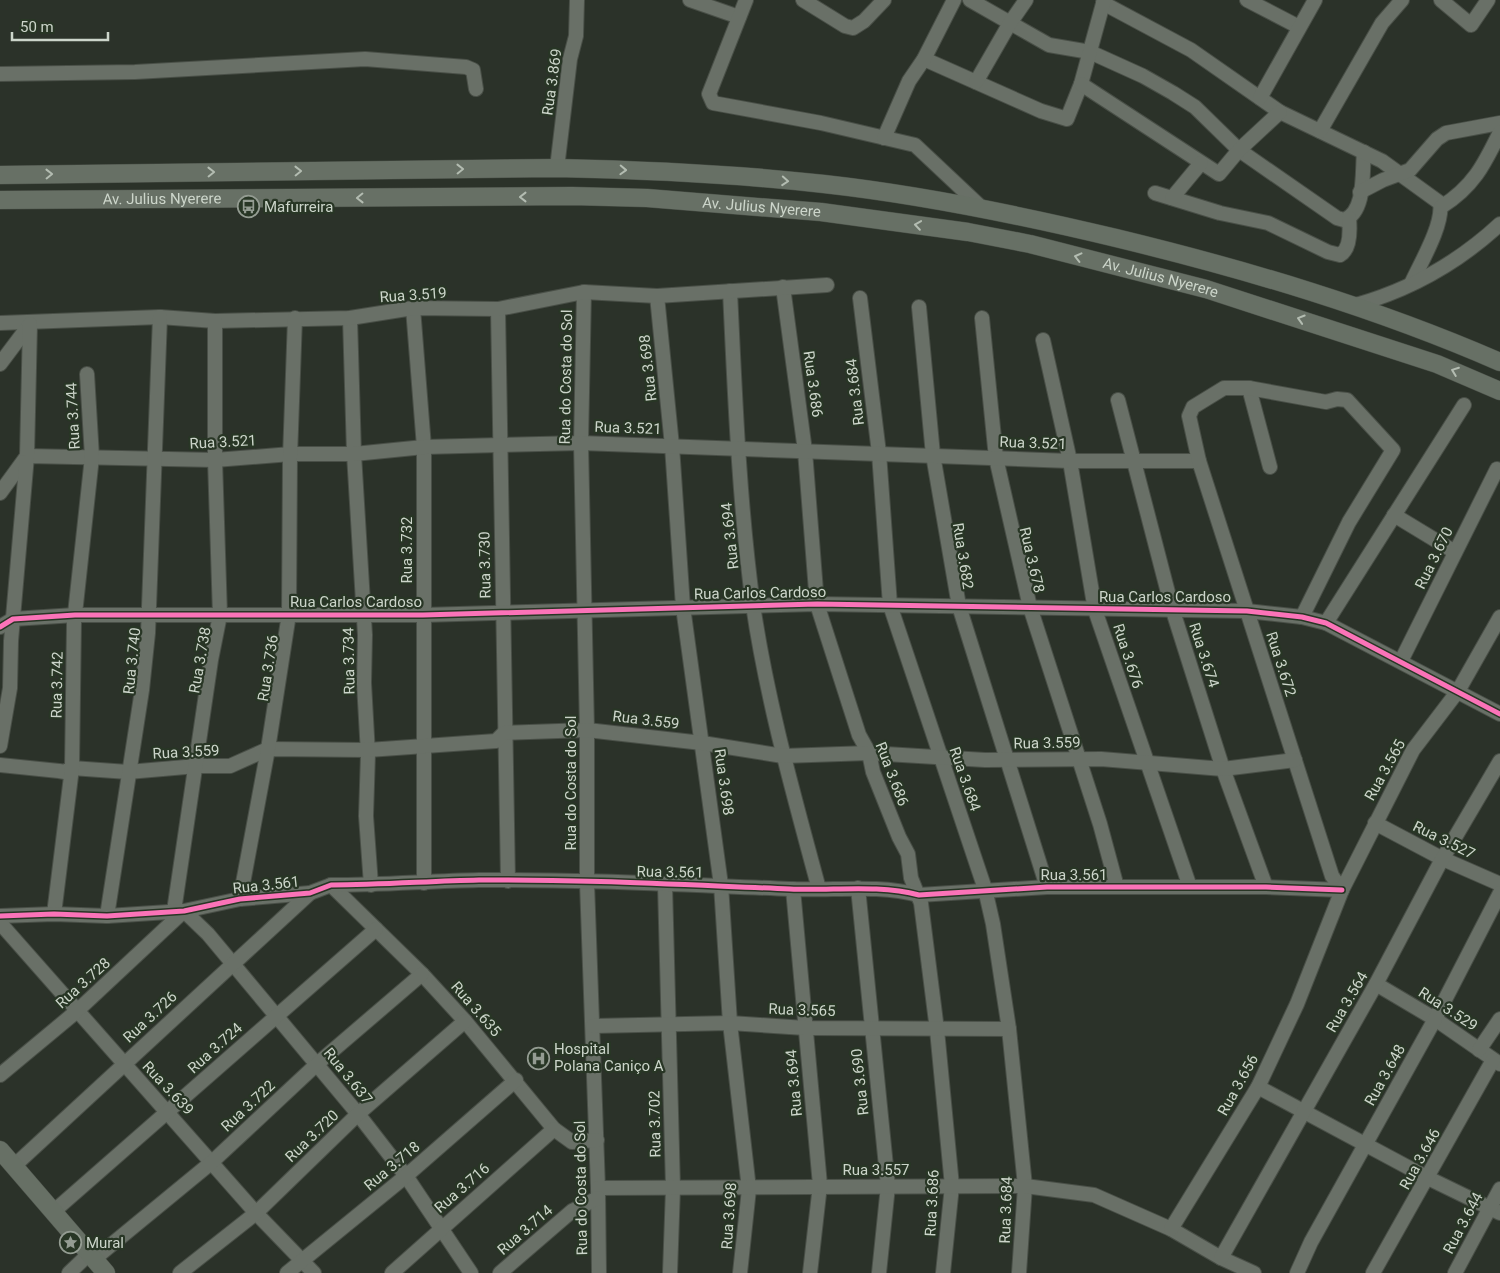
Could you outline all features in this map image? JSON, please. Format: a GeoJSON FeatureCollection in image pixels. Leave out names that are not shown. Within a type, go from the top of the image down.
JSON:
{"type":"FeatureCollection","features":[{"type":"Feature","properties":{"kind":"main road","name":"Av. Julius Nyerere"},"geometry":{"type":"LineString","coordinates":[[0,175],[557,168],[650,170],[824,184],[982,208],[1211,261],[1356,305],[1440,335],[1500,362]]}},
{"type":"Feature","properties":{"kind":"main road","name":"Av. Julius Nyerere"},"geometry":{"type":"LineString","coordinates":[[0,200],[572,196],[647,198],[820,212],[968,232],[1030,244],[1233,298],[1437,364],[1500,391]]}},
{"type":"Feature","properties":{"kind":"main road"},"geometry":{"type":"LineString","coordinates":[[4,1156],[106,1273]]}},
{"type":"Feature","properties":{"kind":"street","name":"Rua 3.869"},"geometry":{"type":"LineString","coordinates":[[557,168],[570,59],[576,36],[577,0]]}},
{"type":"Feature","properties":{"kind":"street"},"geometry":{"type":"LineString","coordinates":[[690,0],[739,17]]}},
{"type":"Feature","properties":{"kind":"street"},"geometry":{"type":"LineString","coordinates":[[746,0],[709,94],[712,103],[821,123],[915,145],[982,208]]}},
{"type":"Feature","properties":{"kind":"street"},"geometry":{"type":"LineString","coordinates":[[803,0],[845,26],[853,28],[864,21],[884,0]]}},
{"type":"Feature","properties":{"kind":"street"},"geometry":{"type":"LineString","coordinates":[[884,138],[909,81],[924,59],[954,0]]}},
{"type":"Feature","properties":{"kind":"street"},"geometry":{"type":"LineString","coordinates":[[970,0],[1049,45],[1090,52],[1142,76],[1194,107],[1239,150],[1337,218],[1344,220],[1355,212],[1360,192],[1364,152]]}},
{"type":"Feature","properties":{"kind":"street"},"geometry":{"type":"LineString","coordinates":[[976,82],[1010,23],[1026,0]]}},
{"type":"Feature","properties":{"kind":"street"},"geometry":{"type":"LineString","coordinates":[[1247,0],[1300,27]]}},
{"type":"Feature","properties":{"kind":"street"},"geometry":{"type":"LineString","coordinates":[[1260,98],[1314,0]]}},
{"type":"Feature","properties":{"kind":"street"},"geometry":{"type":"LineString","coordinates":[[1320,130],[1333,104],[1382,23],[1402,0]]}},
{"type":"Feature","properties":{"kind":"street"},"geometry":{"type":"LineString","coordinates":[[1440,0],[1471,25],[1488,0]]}},
{"type":"Feature","properties":{"kind":"street"},"geometry":{"type":"LineString","coordinates":[[924,59],[1064,119],[1069,116],[1081,84],[1103,1],[1191,50],[1280,112],[1382,161],[1440,204],[1441,207]]}},
{"type":"Feature","properties":{"kind":"street"},"geometry":{"type":"LineString","coordinates":[[0,74],[135,72],[366,59],[466,67],[473,70],[476,89]]}},
{"type":"Feature","properties":{"kind":"street"},"geometry":{"type":"LineString","coordinates":[[1081,84],[1221,173],[1239,150],[1280,112]]}},
{"type":"Feature","properties":{"kind":"street"},"geometry":{"type":"LineString","coordinates":[[1360,192],[1414,167],[1437,139],[1446,133],[1500,123]]}},
{"type":"Feature","properties":{"kind":"street"},"geometry":{"type":"LineString","coordinates":[[1411,284],[1437,226],[1441,207],[1457,197],[1480,172],[1500,132]]}},
{"type":"Feature","properties":{"kind":"street"},"geometry":{"type":"LineString","coordinates":[[1172,198],[1201,162]]}},
{"type":"Feature","properties":{"kind":"street"},"geometry":{"type":"LineString","coordinates":[[1155,192],[1220,213],[1268,222],[1328,252],[1340,254],[1346,248],[1350,230],[1349,218]]}},
{"type":"Feature","properties":{"kind":"street"},"geometry":{"type":"LineString","coordinates":[[1356,305],[1380,298],[1426,278],[1455,259],[1500,224]]}},
{"type":"Feature","properties":{"kind":"street","name":"Rua 3.519"},"geometry":{"type":"LineString","coordinates":[[0,323],[30,324],[104,318],[160,317],[215,321],[350,318],[413,308],[498,309],[584,292],[657,296],[783,287],[827,286]]}},
{"type":"Feature","properties":{"kind":"street","name":"Rua 3.686"},"geometry":{"type":"LineString","coordinates":[[783,287],[805,451],[817,604],[859,735],[869,754],[877,782],[908,854],[910,878],[919,895],[937,1030],[952,1186],[943,1273]]}},
{"type":"Feature","properties":{"kind":"street","name":"Rua do Costa do Sol"},"geometry":{"type":"LineString","coordinates":[[584,292],[581,443],[588,730],[587,883],[597,1140],[598,1273]]}},
{"type":"Feature","properties":{"kind":"street","name":"Rua 3.694"},"geometry":{"type":"LineString","coordinates":[[730,292],[738,449],[753,606],[783,756],[819,889]]}},
{"type":"Feature","properties":{"kind":"street","name":"Rua 3.698"},"geometry":{"type":"LineString","coordinates":[[657,296],[672,446],[683,607],[721,885],[730,1022],[749,1189],[740,1273]]}},
{"type":"Feature","properties":{"kind":"street","name":"Rua 3.684"},"geometry":{"type":"LineString","coordinates":[[860,298],[879,453],[890,605],[984,889],[993,924],[1009,1029],[1025,1186],[1019,1273]]}},
{"type":"Feature","properties":{"kind":"street","name":"Rua 3.682"},"geometry":{"type":"LineString","coordinates":[[919,307],[933,455],[959,606],[1009,760],[1047,887]]}},
{"type":"Feature","properties":{"kind":"street","name":"Rua 3.732"},"geometry":{"type":"LineString","coordinates":[[413,308],[424,447],[424,883]]}},
{"type":"Feature","properties":{"kind":"street","name":"Rua 3.730"},"geometry":{"type":"LineString","coordinates":[[498,309],[508,881]]}},
{"type":"Feature","properties":{"kind":"street","name":"Rua 3.740"},"geometry":{"type":"LineString","coordinates":[[107,916],[142,690],[150,615],[160,317]]}},
{"type":"Feature","properties":{"kind":"street","name":"Rua 3.736"},"geometry":{"type":"LineString","coordinates":[[240,899],[268,749],[289,614],[295,318]]}},
{"type":"Feature","properties":{"kind":"street","name":"Rua 3.734"},"geometry":{"type":"LineString","coordinates":[[350,318],[354,454],[364,614],[368,750],[366,816],[371,885]]}},
{"type":"Feature","properties":{"kind":"street","name":"Rua 3.678"},"geometry":{"type":"LineString","coordinates":[[982,318],[996,458],[1030,607],[1079,759],[1117,887]]}},
{"type":"Feature","properties":{"kind":"street","name":"Rua 3.738"},"geometry":{"type":"LineString","coordinates":[[179,911],[196,766],[211,660],[220,615],[215,460],[215,321]]}},
{"type":"Feature","properties":{"kind":"street"},"geometry":{"type":"LineString","coordinates":[[0,364],[30,324]]}},
{"type":"Feature","properties":{"kind":"street"},"geometry":{"type":"LineString","coordinates":[[0,746],[2,721],[10,688],[13,619],[27,456],[30,324]]}},
{"type":"Feature","properties":{"kind":"street","name":"Rua 3.676"},"geometry":{"type":"LineString","coordinates":[[1043,340],[1070,460],[1095,610],[1190,887]]}},
{"type":"Feature","properties":{"kind":"street","name":"Rua 3.744"},"geometry":{"type":"LineString","coordinates":[[87,374],[92,457]]}},
{"type":"Feature","properties":{"kind":"street","name":"Rua 3.672"},"geometry":{"type":"LineString","coordinates":[[1249,388],[1224,388],[1192,407],[1189,416],[1199,461],[1332,876],[1342,890]]}},
{"type":"Feature","properties":{"kind":"street"},"geometry":{"type":"LineString","coordinates":[[1270,467],[1249,388],[1326,402],[1338,399],[1347,400],[1393,450],[1349,522],[1302,616]]}},
{"type":"Feature","properties":{"kind":"street","name":"Rua 3.674"},"geometry":{"type":"LineString","coordinates":[[1118,400],[1172,608],[1223,770],[1266,887]]}},
{"type":"Feature","properties":{"kind":"street"},"geometry":{"type":"LineString","coordinates":[[1326,623],[1464,405]]}},
{"type":"Feature","properties":{"kind":"street","name":"Rua 3.521"},"geometry":{"type":"LineString","coordinates":[[27,456],[215,460],[291,454],[354,454],[424,447],[581,443],[996,458],[1199,461]]}},
{"type":"Feature","properties":{"kind":"street"},"geometry":{"type":"LineString","coordinates":[[0,493],[27,456]]}},
{"type":"Feature","properties":{"kind":"street","name":"Rua 3.742"},"geometry":{"type":"LineString","coordinates":[[54,914],[72,768],[75,616],[92,457]]}},
{"type":"Feature","properties":{"kind":"street","name":"Rua 3.670"},"geometry":{"type":"LineString","coordinates":[[1401,661],[1497,469]]}},
{"type":"Feature","properties":{"kind":"street"},"geometry":{"type":"LineString","coordinates":[[1394,515],[1455,552]]}},
{"type":"Feature","properties":{"kind":"street","name":"Rua Carlos Cardoso"},"geometry":{"type":"LineString","coordinates":[[0,627],[13,619],[75,616],[423,615],[817,604],[1030,607],[1095,610],[1172,608],[1247,611],[1302,616],[1326,623],[1500,714]]}},
{"type":"Feature","properties":{"kind":"street","name":"Rua 3.565"},"geometry":{"type":"LineString","coordinates":[[1320,950],[1342,890],[1413,750],[1458,691],[1500,617]]}},
{"type":"Feature","properties":{"kind":"street","name":"Rua 3.559"},"geometry":{"type":"LineString","coordinates":[[0,765],[65,772],[72,768],[128,772],[196,766],[230,766],[268,749],[368,750],[496,741],[504,733],[588,730],[702,743],[783,756],[869,754],[940,759],[1079,759],[1223,770],[1295,760]]}},
{"type":"Feature","properties":{"kind":"street","name":"Rua 3.564"},"geometry":{"type":"LineString","coordinates":[[1221,1258],[1376,984],[1443,859],[1500,761]]}},
{"type":"Feature","properties":{"kind":"street","name":"Rua 3.527"},"geometry":{"type":"LineString","coordinates":[[1375,823],[1443,859],[1500,884]]}},
{"type":"Feature","properties":{"kind":"street","name":"Rua 3.561"},"geometry":{"type":"LineString","coordinates":[[0,916],[54,914],[107,916],[179,911],[240,899],[310,893],[331,885],[508,881],[721,885],[793,889],[858,888],[919,895],[984,889],[1047,887],[1266,887],[1342,890]]}},
{"type":"Feature","properties":{"kind":"street","name":"Rua 3.635"},"geometry":{"type":"LineString","coordinates":[[331,885],[422,974],[465,1021],[516,1080],[554,1129],[572,1142],[597,1140]]}},
{"type":"Feature","properties":{"kind":"street","name":"Rua 3.702"},"geometry":{"type":"LineString","coordinates":[[665,885],[673,1188],[670,1273]]}},
{"type":"Feature","properties":{"kind":"street","name":"Rua 3.690"},"geometry":{"type":"LineString","coordinates":[[858,888],[888,1186],[880,1273]]}},
{"type":"Feature","properties":{"kind":"street","name":"Rua 3.694"},"geometry":{"type":"LineString","coordinates":[[793,889],[820,1186],[810,1273]]}},
{"type":"Feature","properties":{"kind":"street","name":"Rua 3.726"},"geometry":{"type":"LineString","coordinates":[[4,1156],[123,1064],[310,893]]}},
{"type":"Feature","properties":{"kind":"street","name":"Rua 3.648"},"geometry":{"type":"LineString","coordinates":[[1297,1273],[1435,1019],[1500,893]]}},
{"type":"Feature","properties":{"kind":"street","name":"Rua 3.637"},"geometry":{"type":"LineString","coordinates":[[179,911],[208,934],[277,1014],[358,1114],[406,1176],[471,1273]]}},
{"type":"Feature","properties":{"kind":"street","name":"Rua 3.728"},"geometry":{"type":"LineString","coordinates":[[0,1075],[77,1011],[179,911]]}},
{"type":"Feature","properties":{"kind":"street","name":"Rua 3.639"},"geometry":{"type":"LineString","coordinates":[[0,923],[256,1213],[314,1273]]}},
{"type":"Feature","properties":{"kind":"street","name":"Rua 3.724"},"geometry":{"type":"LineString","coordinates":[[53,1212],[376,929]]}},
{"type":"Feature","properties":{"kind":"street","name":"Rua 3.656"},"geometry":{"type":"LineString","coordinates":[[1171,1229],[1258,1086],[1320,950]]}},
{"type":"Feature","properties":{"kind":"street","name":"Rua 3.722"},"geometry":{"type":"LineString","coordinates":[[69,1273],[212,1162],[317,1064],[422,974]]}},
{"type":"Feature","properties":{"kind":"street","name":"Rua 3.529"},"geometry":{"type":"LineString","coordinates":[[1376,984],[1435,1019],[1497,1062]]}},
{"type":"Feature","properties":{"kind":"street"},"geometry":{"type":"LineString","coordinates":[[1479,1050],[1500,1018]]}},
{"type":"Feature","properties":{"kind":"street","name":"Rua 3.720"},"geometry":{"type":"LineString","coordinates":[[180,1273],[256,1213],[358,1114],[465,1021]]}},
{"type":"Feature","properties":{"kind":"street","name":"Rua 3.565"},"geometry":{"type":"LineString","coordinates":[[593,1026],[730,1022],[805,1028],[1009,1029]]}},
{"type":"Feature","properties":{"kind":"street","name":"Rua 3.646"},"geometry":{"type":"LineString","coordinates":[[1373,1273],[1497,1062]]}},
{"type":"Feature","properties":{"kind":"street","name":"Rua 3.718"},"geometry":{"type":"LineString","coordinates":[[287,1273],[406,1176],[516,1080]]}},
{"type":"Feature","properties":{"kind":"street"},"geometry":{"type":"LineString","coordinates":[[1258,1086],[1428,1178],[1495,1210]]}},
{"type":"Feature","properties":{"kind":"street","name":"Rua 3.716"},"geometry":{"type":"LineString","coordinates":[[392,1273],[440,1228],[554,1129]]}},
{"type":"Feature","properties":{"kind":"street","name":"Rua 3.557"},"geometry":{"type":"LineString","coordinates":[[598,1193],[673,1188],[1025,1186],[1094,1195],[1171,1229],[1221,1258],[1234,1269],[1254,1273]]}},
{"type":"Feature","properties":{"kind":"street","name":"Rua 3.644"},"geometry":{"type":"LineString","coordinates":[[1455,1273],[1495,1210],[1500,1188]]}},
{"type":"Feature","properties":{"kind":"street","name":"Rua 3.714"},"geometry":{"type":"LineString","coordinates":[[500,1273],[572,1211],[598,1193]]}},
{"type":"Feature","properties":{"kind":"cycle path"},"geometry":{"type":"LineString","coordinates":[[0,627],[13,619],[75,615],[423,615],[817,604],[1247,611],[1302,617],[1326,623],[1500,714]]}},
{"type":"Feature","properties":{"kind":"cycle path"},"geometry":{"type":"LineString","coordinates":[[0,916],[54,914],[107,916],[184,911],[240,899],[310,893],[331,885],[479,880],[596,881],[806,889],[871,889],[919,895],[1047,887],[1266,887],[1342,890]]}},
{"type":"Feature","properties":{"kind":"place","name":"Mafurreira"},"geometry":{"type":"Point","coordinates":[248,207]}},
{"type":"Feature","properties":{"kind":"place","name":"Hospital Polana Caniço A"},"geometry":{"type":"Point","coordinates":[538,1058]}},
{"type":"Feature","properties":{"kind":"place","name":"Mural"},"geometry":{"type":"Point","coordinates":[70,1243]}}]}
